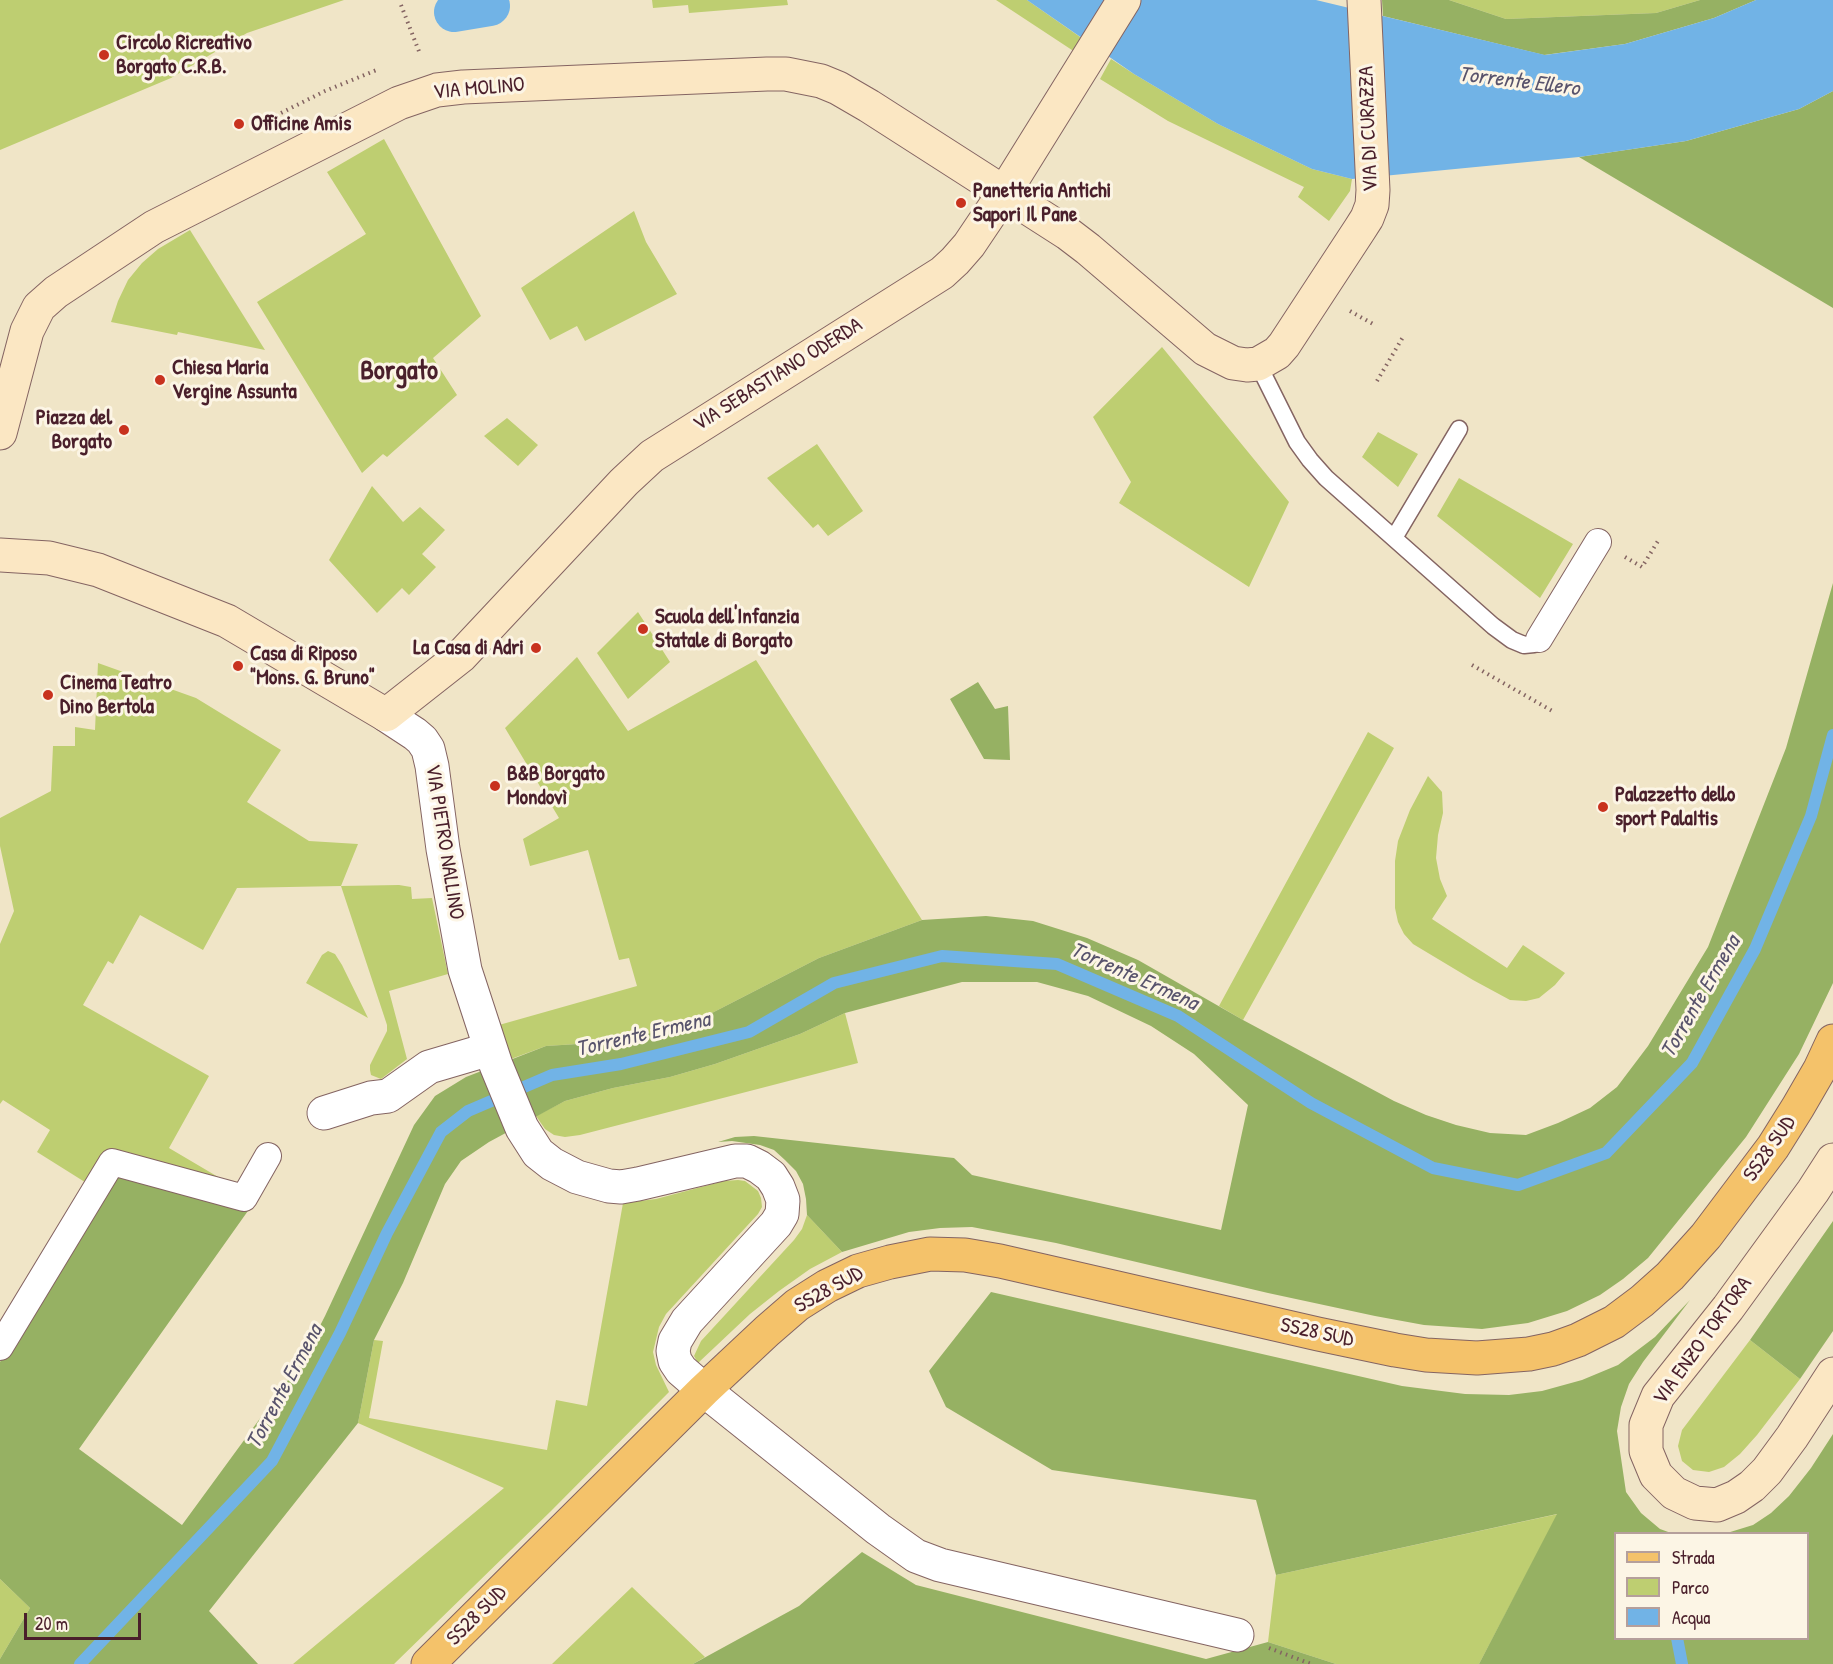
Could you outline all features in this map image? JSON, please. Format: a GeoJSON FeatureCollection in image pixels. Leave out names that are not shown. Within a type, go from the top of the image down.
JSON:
{"type":"FeatureCollection","features":[{"type":"Feature","properties":{"kind":"main road","name":"VIA SEBASTIANO ODERDA"},"geometry":{"type":"LineString","coordinates":[[386,715],[461,656],[638,467],[679,437],[942,273],[962,254],[1004,193],[1124,0]]}},
{"type":"Feature","properties":{"kind":"main road","name":"VIA DI CURAZZA"},"geometry":{"type":"LineString","coordinates":[[1258,363],[1277,353],[1289,338],[1367,218],[1372,204],[1364,0]]}},
{"type":"Feature","properties":{"kind":"main road","name":"VIA MOLINO"},"geometry":{"type":"LineString","coordinates":[[0,433],[27,331],[39,307],[56,292],[154,226],[399,103],[437,90],[767,74],[803,77],[821,81],[846,92],[1004,193]]}},
{"type":"Feature","properties":{"kind":"main road"},"geometry":{"type":"LineString","coordinates":[[1004,193],[1088,249],[1205,349],[1233,363],[1247,365],[1258,363]]}},
{"type":"Feature","properties":{"kind":"main road","name":"VIA PIETRO NALLINO"},"geometry":{"type":"LineString","coordinates":[[0,555],[49,558],[98,570],[217,616],[386,715]]}},
{"type":"Feature","properties":{"kind":"main road","name":"SS28 SUD"},"geometry":{"type":"LineString","coordinates":[[428,1664],[704,1390],[797,1305],[827,1286],[858,1271],[930,1254],[965,1255],[1426,1355],[1477,1358],[1529,1354],[1553,1349],[1578,1340],[1614,1322],[1670,1276],[1706,1236],[1786,1127],[1820,1069],[1833,1041]]}},
{"type":"Feature","properties":{"kind":"main road","name":"VIA ENZO TORTORA"},"geometry":{"type":"LineString","coordinates":[[1833,1160],[1728,1308],[1658,1396],[1646,1425],[1646,1451],[1656,1475],[1674,1492],[1695,1503],[1717,1505],[1736,1497],[1752,1486],[1767,1471],[1833,1374]]}},
{"type":"Feature","properties":{"kind":"street"},"geometry":{"type":"LineString","coordinates":[[1539,639],[1598,542]]}},
{"type":"Feature","properties":{"kind":"street","name":"VIA PIETRO NALLINO"},"geometry":{"type":"LineString","coordinates":[[386,715],[415,734],[428,749],[465,970],[493,1057],[522,1128],[538,1153],[552,1164],[577,1177],[609,1186],[621,1187],[638,1184],[735,1161],[747,1161],[771,1176],[778,1187],[783,1200],[782,1214],[776,1224],[687,1321],[675,1341],[673,1351],[675,1361],[681,1370],[704,1390]]}},
{"type":"Feature","properties":{"kind":"street"},"geometry":{"type":"LineString","coordinates":[[324,1113],[371,1098],[388,1096],[429,1067],[493,1057]]}},
{"type":"Feature","properties":{"kind":"street"},"geometry":{"type":"LineString","coordinates":[[0,1347],[34,1272],[112,1162],[244,1198],[267,1156]]}},
{"type":"Feature","properties":{"kind":"street"},"geometry":{"type":"LineString","coordinates":[[704,1390],[878,1529],[916,1556],[940,1565],[1237,1635]]}},
{"type":"Feature","properties":{"kind":"lane"},"geometry":{"type":"LineString","coordinates":[[1258,363],[1286,422],[1310,460],[1326,478],[1493,626],[1512,640],[1524,645],[1534,644],[1539,639]]}},
{"type":"Feature","properties":{"kind":"lane"},"geometry":{"type":"LineString","coordinates":[[1394,538],[1459,429]]}},
{"type":"Feature","properties":{"kind":"path"},"geometry":{"type":"LineString","coordinates":[[402,5],[420,54]]}},
{"type":"Feature","properties":{"kind":"path"},"geometry":{"type":"LineString","coordinates":[[1377,381],[1403,337]]}},
{"type":"Feature","properties":{"kind":"path"},"geometry":{"type":"LineString","coordinates":[[1472,665],[1554,712]]}},
{"type":"Feature","properties":{"kind":"path"},"geometry":{"type":"LineString","coordinates":[[1237,1635],[1311,1664]]}},
{"type":"Feature","properties":{"kind":"green space","name":"Circolo Ricreativo Borgato C.R.B."},"geometry":{"type":"Polygon","coordinates":[[[0,0],[344,0],[247,33],[171,78],[0,150],[0,0]]]}},
{"type":"Feature","properties":{"kind":"green space"},"geometry":{"type":"Polygon","coordinates":[[[652,0],[787,0],[788,5],[689,13],[688,5],[653,8],[652,0]]]}},
{"type":"Feature","properties":{"kind":"green space"},"geometry":{"type":"Polygon","coordinates":[[[996,0],[1027,0],[1083,39],[1075,52],[996,0]]]}},
{"type":"Feature","properties":{"kind":"green space"},"geometry":{"type":"Polygon","coordinates":[[[1382,0],[1449,0],[1506,19],[1656,13],[1700,0],[1756,0],[1714,18],[1625,44],[1544,55],[1383,16],[1382,0]]]}},
{"type":"Feature","properties":{"kind":"green space"},"geometry":{"type":"Polygon","coordinates":[[[1449,0],[1700,0],[1656,13],[1506,19],[1449,0]]]}},
{"type":"Feature","properties":{"kind":"green space"},"geometry":{"type":"Polygon","coordinates":[[[1111,59],[1218,124],[1312,169],[1352,179],[1350,191],[1329,221],[1298,197],[1304,187],[1168,121],[1100,79],[1111,59]]]}},
{"type":"Feature","properties":{"kind":"green space"},"geometry":{"type":"Polygon","coordinates":[[[1833,91],[1833,308],[1579,157],[1686,141],[1799,109],[1833,91]]]}},
{"type":"Feature","properties":{"kind":"green space"},"geometry":{"type":"Polygon","coordinates":[[[384,139],[481,316],[433,358],[457,395],[387,457],[383,454],[362,473],[257,302],[366,234],[327,172],[384,139]]]}},
{"type":"Feature","properties":{"kind":"green space"},"geometry":{"type":"Polygon","coordinates":[[[634,211],[646,242],[677,294],[585,341],[577,326],[550,340],[521,288],[634,211]]]}},
{"type":"Feature","properties":{"kind":"green space"},"geometry":{"type":"Polygon","coordinates":[[[190,230],[265,350],[178,332],[177,335],[111,322],[128,280],[142,263],[158,249],[190,230]]]}},
{"type":"Feature","properties":{"kind":"green space"},"geometry":{"type":"Polygon","coordinates":[[[1162,347],[1289,502],[1249,587],[1119,503],[1131,482],[1093,417],[1162,347]]]}},
{"type":"Feature","properties":{"kind":"green space"},"geometry":{"type":"Polygon","coordinates":[[[507,418],[538,445],[518,466],[484,436],[507,418]]]}},
{"type":"Feature","properties":{"kind":"green space"},"geometry":{"type":"Polygon","coordinates":[[[1378,432],[1418,454],[1398,487],[1362,457],[1378,432]]]}},
{"type":"Feature","properties":{"kind":"green space"},"geometry":{"type":"Polygon","coordinates":[[[817,444],[863,511],[828,536],[818,524],[813,528],[767,478],[817,444]]]}},
{"type":"Feature","properties":{"kind":"green space"},"geometry":{"type":"Polygon","coordinates":[[[1459,478],[1573,544],[1540,598],[1437,516],[1459,478]]]}},
{"type":"Feature","properties":{"kind":"green space"},"geometry":{"type":"Polygon","coordinates":[[[372,486],[403,522],[420,507],[445,530],[422,554],[436,567],[409,595],[402,588],[377,613],[329,560],[372,486]]]}},
{"type":"Feature","properties":{"kind":"green space"},"geometry":{"type":"Polygon","coordinates":[[[1833,583],[1833,983],[1799,1054],[1746,1137],[1648,1258],[1600,1295],[1567,1311],[1528,1323],[1482,1329],[1424,1325],[1375,1316],[1056,1243],[972,1227],[909,1232],[842,1252],[807,1215],[803,1184],[796,1171],[774,1150],[760,1145],[732,1141],[718,1142],[735,1137],[754,1136],[954,1158],[972,1175],[1221,1230],[1248,1105],[1194,1054],[1151,1026],[1088,996],[1037,982],[962,982],[845,1013],[800,1034],[715,1064],[670,1077],[613,1088],[565,1101],[489,1142],[461,1161],[445,1184],[403,1283],[374,1340],[358,1423],[209,1611],[258,1664],[0,1664],[0,1659],[30,1608],[0,1579],[0,1362],[115,1171],[250,1208],[79,1449],[182,1525],[302,1361],[414,1125],[435,1096],[466,1077],[546,1046],[625,1041],[708,1015],[819,958],[922,920],[986,916],[1033,921],[1087,938],[1138,960],[1243,1020],[1394,1101],[1456,1125],[1490,1133],[1526,1135],[1590,1108],[1617,1087],[1648,1046],[1708,947],[1786,748],[1833,583]]]}},
{"type":"Feature","properties":{"kind":"green space"},"geometry":{"type":"Polygon","coordinates":[[[638,612],[670,662],[628,699],[597,653],[638,612]]]}},
{"type":"Feature","properties":{"kind":"green space"},"geometry":{"type":"Polygon","coordinates":[[[577,657],[628,731],[756,660],[922,920],[819,958],[708,1015],[625,1041],[546,1046],[511,1059],[499,1025],[637,986],[629,958],[619,960],[588,850],[530,866],[523,839],[559,818],[505,728],[577,657]]]}},
{"type":"Feature","properties":{"kind":"green space"},"geometry":{"type":"Polygon","coordinates":[[[98,663],[196,698],[281,750],[247,802],[309,841],[358,844],[341,886],[237,888],[203,950],[140,915],[113,964],[108,961],[83,1005],[209,1076],[169,1148],[230,1184],[88,1184],[37,1152],[50,1130],[3,1100],[0,1104],[0,944],[14,911],[0,846],[0,818],[51,791],[53,746],[75,746],[75,727],[95,730],[98,663]]]}},
{"type":"Feature","properties":{"kind":"green space"},"geometry":{"type":"Polygon","coordinates":[[[978,682],[995,709],[1008,706],[1010,760],[984,759],[950,699],[978,682]]]}},
{"type":"Feature","properties":{"kind":"green space"},"geometry":{"type":"Polygon","coordinates":[[[1368,732],[1394,748],[1243,1020],[1219,1006],[1368,732]]]}},
{"type":"Feature","properties":{"kind":"green space"},"geometry":{"type":"Polygon","coordinates":[[[1428,776],[1442,792],[1443,813],[1436,858],[1440,879],[1447,896],[1432,919],[1507,968],[1523,945],[1565,973],[1539,998],[1526,1001],[1510,1000],[1413,944],[1404,934],[1398,922],[1395,908],[1395,861],[1398,841],[1410,810],[1428,776]]]}},
{"type":"Feature","properties":{"kind":"green space"},"geometry":{"type":"Polygon","coordinates":[[[399,885],[411,887],[412,899],[432,898],[448,974],[389,991],[407,1059],[381,1079],[371,1075],[370,1065],[387,1031],[387,1025],[341,886],[399,885]]]}},
{"type":"Feature","properties":{"kind":"green space"},"geometry":{"type":"Polygon","coordinates":[[[328,951],[335,954],[342,965],[368,1018],[306,983],[322,955],[328,951]]]}},
{"type":"Feature","properties":{"kind":"green space"},"geometry":{"type":"Polygon","coordinates":[[[845,1013],[858,1063],[580,1135],[565,1137],[554,1135],[545,1129],[536,1116],[565,1101],[613,1088],[670,1077],[715,1064],[800,1034],[845,1013]]]}},
{"type":"Feature","properties":{"kind":"green space"},"geometry":{"type":"Polygon","coordinates":[[[724,1181],[745,1181],[758,1191],[762,1207],[666,1314],[659,1327],[653,1352],[656,1365],[669,1392],[394,1664],[293,1664],[504,1488],[358,1423],[374,1340],[383,1341],[369,1418],[547,1450],[556,1400],[587,1406],[623,1203],[656,1199],[724,1181]]]}},
{"type":"Feature","properties":{"kind":"green space"},"geometry":{"type":"Polygon","coordinates":[[[807,1215],[842,1252],[810,1269],[779,1291],[750,1314],[698,1363],[694,1356],[701,1341],[794,1240],[802,1229],[807,1215]]]}},
{"type":"Feature","properties":{"kind":"green space"},"geometry":{"type":"Polygon","coordinates":[[[1833,1221],[1833,1331],[1800,1379],[1750,1340],[1833,1221]]]}},
{"type":"Feature","properties":{"kind":"green space"},"geometry":{"type":"Polygon","coordinates":[[[991,1292],[1402,1386],[1465,1394],[1509,1395],[1542,1391],[1582,1380],[1618,1365],[1655,1337],[1690,1300],[1643,1362],[1629,1384],[1621,1407],[1617,1431],[1626,1492],[1641,1513],[1660,1529],[1668,1532],[1614,1532],[1614,1640],[1809,1640],[1809,1532],[1730,1532],[1753,1525],[1771,1513],[1789,1496],[1833,1434],[1833,1664],[1479,1664],[1557,1514],[1276,1575],[1256,1500],[1052,1470],[946,1407],[929,1371],[991,1292]]]}},
{"type":"Feature","properties":{"kind":"green space"},"geometry":{"type":"Polygon","coordinates":[[[1750,1340],[1800,1379],[1740,1454],[1724,1467],[1709,1472],[1693,1470],[1682,1461],[1678,1446],[1682,1430],[1750,1340]]]}},
{"type":"Feature","properties":{"kind":"green space"},"geometry":{"type":"Polygon","coordinates":[[[1558,1514],[1479,1664],[1336,1664],[1268,1642],[1276,1575],[1558,1514]]]}},
{"type":"Feature","properties":{"kind":"green space"},"geometry":{"type":"Polygon","coordinates":[[[862,1552],[916,1585],[1206,1659],[1268,1642],[1336,1664],[693,1664],[799,1606],[862,1552]]]}},
{"type":"Feature","properties":{"kind":"green space"},"geometry":{"type":"Polygon","coordinates":[[[0,1579],[30,1608],[0,1659],[0,1579]]]}},
{"type":"Feature","properties":{"kind":"green space"},"geometry":{"type":"Polygon","coordinates":[[[632,1587],[705,1657],[693,1664],[552,1664],[632,1587]]]}},
{"type":"Feature","properties":{"kind":"water","name":"Torrente Ellero"},"geometry":{"type":"Polygon","coordinates":[[[1027,0],[1316,0],[1545,55],[1625,44],[1714,18],[1756,0],[1833,0],[1833,91],[1799,109],[1686,141],[1579,157],[1352,179],[1312,169],[1218,124],[1134,74],[1027,0]]]}},
{"type":"Feature","properties":{"kind":"waterway"},"geometry":{"type":"LineString","coordinates":[[454,12],[490,6]]}},
{"type":"Feature","properties":{"kind":"waterway","name":"Torrente Ermena"},"geometry":{"type":"LineString","coordinates":[[80,1664],[272,1461],[340,1333],[387,1233],[441,1132],[468,1111],[552,1075],[621,1064],[749,1032],[834,983],[942,956],[1057,964],[1178,1016],[1311,1103],[1433,1168],[1518,1185],[1606,1153],[1692,1063],[1755,949],[1811,816],[1833,735]]}},
{"type":"Feature","properties":{"kind":"waterway"},"geometry":{"type":"LineString","coordinates":[[1677,1640],[1682,1664]]}},
{"type":"Feature","properties":{"kind":"place","name":"Circolo Ricreativo Borgato C.R.B."},"geometry":{"type":"Point","coordinates":[104,55]}},
{"type":"Feature","properties":{"kind":"place","name":"Officine Amis"},"geometry":{"type":"Point","coordinates":[239,124]}},
{"type":"Feature","properties":{"kind":"place","name":"Panetteria Antichi Sapori Il Pane"},"geometry":{"type":"Point","coordinates":[961,203]}},
{"type":"Feature","properties":{"kind":"place","name":"Chiesa Maria Vergine Assunta"},"geometry":{"type":"Point","coordinates":[160,380]}},
{"type":"Feature","properties":{"kind":"place","name":"Piazza del Borgato"},"geometry":{"type":"Point","coordinates":[124,430]}},
{"type":"Feature","properties":{"kind":"place","name":"Scuola dell'Infanzia Statale di Borgato"},"geometry":{"type":"Point","coordinates":[643,629]}},
{"type":"Feature","properties":{"kind":"place","name":"La Casa di Adri"},"geometry":{"type":"Point","coordinates":[536,648]}},
{"type":"Feature","properties":{"kind":"place","name":"Casa di Riposo \"Mons. G. Bruno\""},"geometry":{"type":"Point","coordinates":[238,666]}},
{"type":"Feature","properties":{"kind":"place","name":"Cinema Teatro Dino Bertola"},"geometry":{"type":"Point","coordinates":[48,695]}},
{"type":"Feature","properties":{"kind":"place","name":"B&B Borgato Mondovì"},"geometry":{"type":"Point","coordinates":[495,786]}},
{"type":"Feature","properties":{"kind":"place","name":"Palazzetto dello sport PalaItis"},"geometry":{"type":"Point","coordinates":[1603,807]}},
{"type":"Feature","properties":{"kind":"district","name":"Borgato"},"geometry":{"type":"Point","coordinates":[399,372]}}]}
